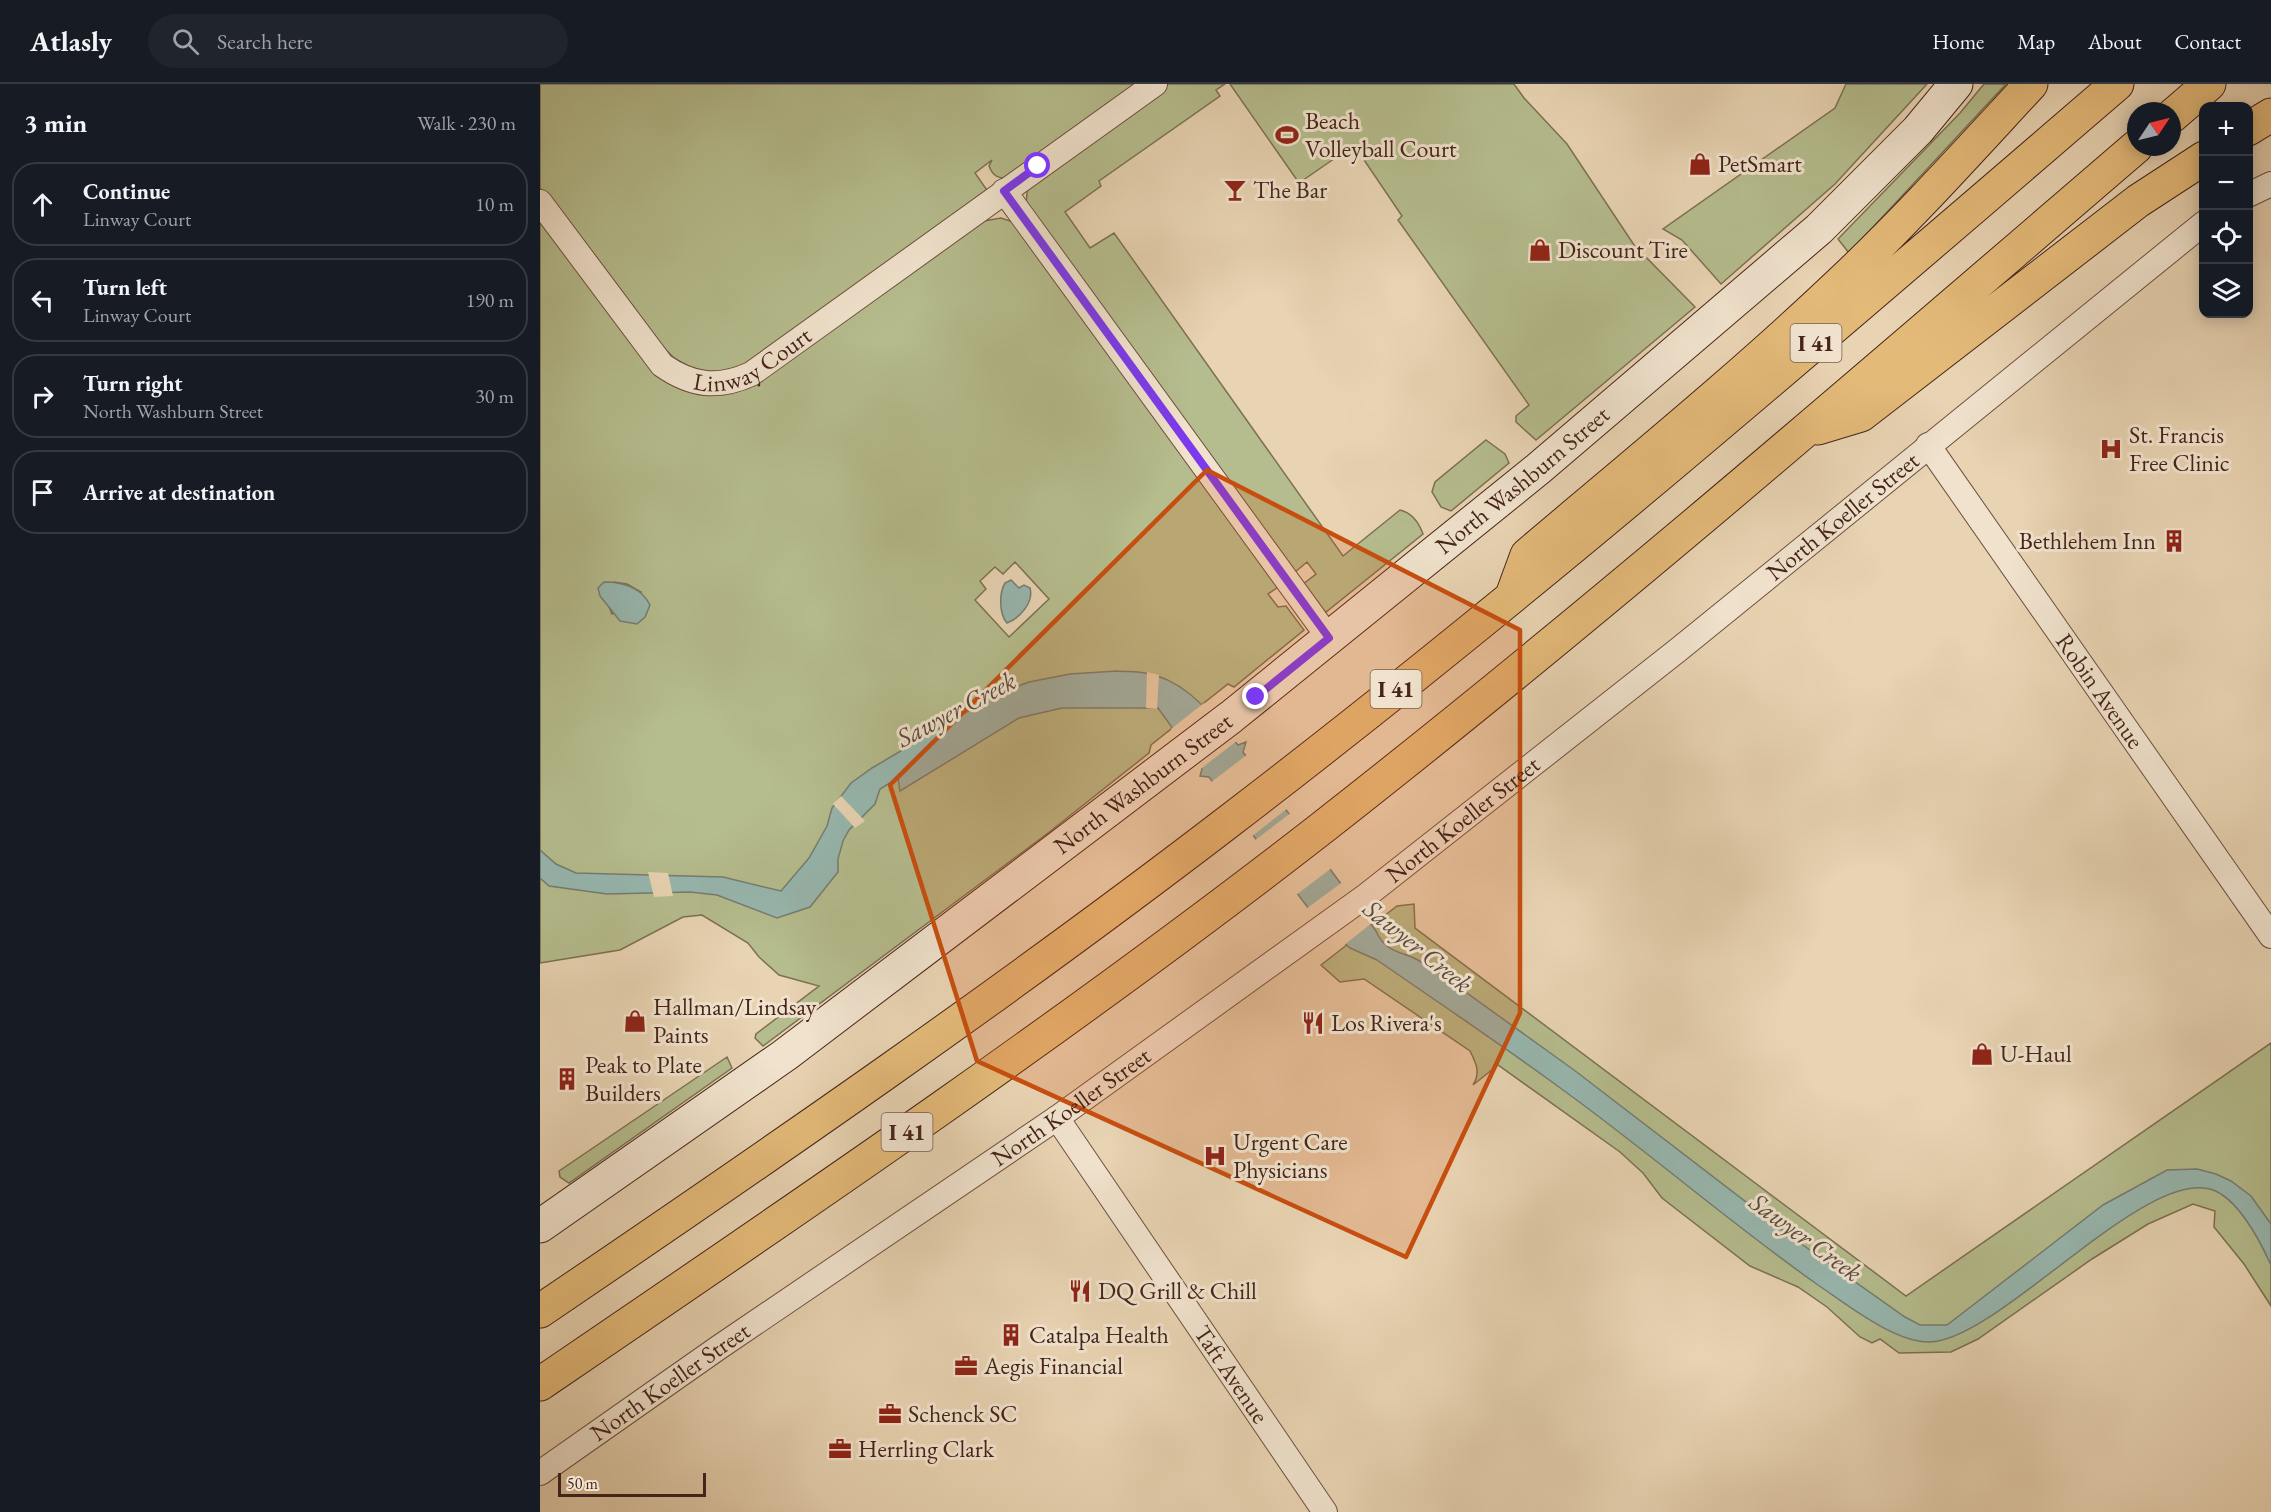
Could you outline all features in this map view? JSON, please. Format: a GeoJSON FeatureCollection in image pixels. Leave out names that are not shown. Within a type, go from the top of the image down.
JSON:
{"type":"FeatureCollection","features":[{"type":"Feature","properties":{"kind":"highway"},"geometry":{"type":"LineString","coordinates":[[1512,598],[1527,555],[1742,374],[1840,284],[1935,188],[2031,84]]}},
{"type":"Feature","properties":{"kind":"highway","name":"I 41"},"geometry":{"type":"LineString","coordinates":[[540,1311],[900,1062],[1281,781],[1512,598],[1820,340],[2117,84]]}},
{"type":"Feature","properties":{"kind":"highway"},"geometry":{"type":"LineString","coordinates":[[2181,108],[2210,84]]}},
{"type":"Feature","properties":{"kind":"highway"},"geometry":{"type":"LineString","coordinates":[[2253,126],[2271,115]]}},
{"type":"Feature","properties":{"kind":"highway","name":"I 41"},"geometry":{"type":"LineString","coordinates":[[540,1384],[924,1120],[1318,830],[1497,688],[1807,431],[2127,155]]}},
{"type":"Feature","properties":{"kind":"highway"},"geometry":{"type":"LineString","coordinates":[[1807,431],[1861,415],[2138,201],[2199,161]]}},
{"type":"Feature","properties":{"kind":"street","name":"Linway Court"},"geometry":{"type":"LineString","coordinates":[[540,202],[663,365],[678,376],[696,383],[714,385],[733,382],[751,374],[1155,84]]}},
{"type":"Feature","properties":{"kind":"street","name":"North Washburn Street"},"geometry":{"type":"LineString","coordinates":[[540,1226],[785,1055],[1178,758],[1329,638],[1538,469],[1820,228],[1918,130],[1956,84]]}},
{"type":"Feature","properties":{"kind":"street"},"geometry":{"type":"LineString","coordinates":[[2253,193],[2271,184]]}},
{"type":"Feature","properties":{"kind":"street"},"geometry":{"type":"LineString","coordinates":[[1004,191],[1329,638]]}},
{"type":"Feature","properties":{"kind":"street","name":"North Koeller Street"},"geometry":{"type":"LineString","coordinates":[[540,1473],[718,1348],[1057,1119],[1367,895],[1588,723],[2199,227]]}},
{"type":"Feature","properties":{"kind":"street","name":"Robin Avenue"},"geometry":{"type":"LineString","coordinates":[[1928,445],[2271,936]]}},
{"type":"Feature","properties":{"kind":"street","name":"Taft Avenue"},"geometry":{"type":"LineString","coordinates":[[1057,1119],[1325,1512]]}},
{"type":"Feature","properties":{"kind":"highlighted area"},"geometry":{"type":"Polygon","coordinates":[[[1207,470],[1520,630],[1520,1013],[1406,1257],[977,1061],[890,785],[1207,470]]]}},
{"type":"Feature","properties":{"kind":"green space"},"geometry":{"type":"Polygon","coordinates":[[[540,84],[1139,84],[1009,178],[999,177],[992,172],[989,166],[992,160],[975,173],[989,193],[776,349],[725,374],[693,370],[674,358],[655,339],[540,188],[540,84]]]}},
{"type":"Feature","properties":{"kind":"green space"},"geometry":{"type":"Polygon","coordinates":[[[1164,84],[1225,84],[1216,90],[1220,96],[1099,181],[1101,186],[1065,212],[1090,248],[1114,233],[1343,556],[1400,510],[1409,513],[1417,522],[1423,534],[1326,612],[1318,607],[1302,585],[1316,574],[1307,562],[1294,573],[1026,204],[1028,183],[1164,84]]]}},
{"type":"Feature","properties":{"kind":"green space"},"geometry":{"type":"Polygon","coordinates":[[[1230,84],[1514,84],[1567,144],[1634,245],[1695,307],[1536,440],[1516,422],[1516,416],[1529,405],[1398,220],[1402,216],[1354,145],[1299,183],[1230,84]]]}},
{"type":"Feature","properties":{"kind":"green space"},"geometry":{"type":"Polygon","coordinates":[[[1846,84],[1927,84],[1835,184],[1721,284],[1682,240],[1663,229],[1835,108],[1846,84]]]}},
{"type":"Feature","properties":{"kind":"green space"},"geometry":{"type":"Polygon","coordinates":[[[1984,84],[2006,84],[1849,253],[1838,239],[1960,113],[1984,84]]]}},
{"type":"Feature","properties":{"kind":"green space"},"geometry":{"type":"Polygon","coordinates":[[[540,218],[700,391],[723,395],[746,386],[984,221],[1001,218],[1016,223],[1284,583],[1268,594],[1278,607],[1286,606],[1304,630],[1234,687],[1228,684],[1151,745],[1149,753],[1048,833],[763,1046],[755,1038],[756,1034],[819,986],[779,975],[759,957],[748,943],[702,915],[683,917],[620,950],[540,963],[540,218]],[[1015,562],[1003,574],[995,567],[980,581],[986,589],[975,600],[1009,637],[1049,599],[1015,562]],[[614,582],[608,604],[612,614],[641,592],[627,584],[614,582]]]}},
{"type":"Feature","properties":{"kind":"green space"},"geometry":{"type":"Polygon","coordinates":[[[1486,440],[1505,454],[1509,463],[1451,511],[1441,507],[1432,492],[1435,482],[1486,440]]]}},
{"type":"Feature","properties":{"kind":"green space"},"geometry":{"type":"Polygon","coordinates":[[[1414,904],[1415,928],[1906,1296],[2271,1043],[2271,1306],[2244,1264],[2214,1227],[2215,1211],[2193,1204],[2148,1224],[2092,1259],[1978,1339],[1951,1352],[1899,1353],[1880,1339],[1872,1343],[1860,1337],[1827,1307],[1798,1287],[1750,1266],[1662,1198],[1643,1173],[1620,1152],[1498,1065],[1473,1085],[1477,1072],[1470,1051],[1364,979],[1340,982],[1321,965],[1397,906],[1414,904]]]}},
{"type":"Feature","properties":{"kind":"green space"},"geometry":{"type":"Polygon","coordinates":[[[727,1057],[732,1068],[569,1183],[560,1177],[559,1171],[727,1057]]]}},
{"type":"Feature","properties":{"kind":"water"},"geometry":{"type":"Polygon","coordinates":[[[1011,580],[1019,588],[1024,585],[1030,588],[1031,593],[1025,609],[1007,623],[1002,614],[1001,598],[1005,583],[1011,580]]]}},
{"type":"Feature","properties":{"kind":"water"},"geometry":{"type":"Polygon","coordinates":[[[604,582],[625,585],[642,594],[650,605],[645,617],[637,624],[620,621],[600,596],[598,588],[604,582]]]}},
{"type":"Feature","properties":{"kind":"water"},"geometry":{"type":"Polygon","coordinates":[[[1117,671],[1145,673],[1173,683],[1197,700],[1238,745],[1246,742],[1243,752],[1388,947],[1418,960],[1439,973],[1574,1070],[1793,1238],[1905,1317],[1920,1325],[1947,1325],[2103,1205],[2167,1170],[2197,1169],[2216,1174],[2231,1181],[2251,1196],[2271,1224],[2271,1265],[2250,1226],[2229,1200],[2221,1194],[2193,1188],[2159,1199],[2120,1221],[1997,1312],[1961,1333],[1930,1342],[1916,1341],[1871,1321],[1785,1261],[1595,1114],[1517,1057],[1377,960],[1350,948],[1312,913],[1209,777],[1200,776],[1202,769],[1158,708],[1062,708],[1019,718],[900,791],[898,778],[880,789],[875,804],[849,830],[838,859],[838,872],[810,907],[777,918],[717,895],[690,892],[607,894],[549,886],[540,878],[540,850],[556,864],[576,873],[723,877],[781,891],[809,858],[827,826],[832,808],[851,783],[872,768],[997,694],[1029,682],[1070,674],[1117,671]]]}},
{"type":"Feature","properties":{"kind":"pier"},"geometry":{"type":"Polygon","coordinates":[[[1147,672],[1159,675],[1157,709],[1146,708],[1147,672]]]}},
{"type":"Feature","properties":{"kind":"pier"},"geometry":{"type":"Polygon","coordinates":[[[1204,703],[1238,740],[1198,771],[1171,729],[1204,703]]]}},
{"type":"Feature","properties":{"kind":"pier"},"geometry":{"type":"Polygon","coordinates":[[[1248,754],[1288,808],[1251,837],[1210,783],[1248,754]]]}},
{"type":"Feature","properties":{"kind":"pier"},"geometry":{"type":"Polygon","coordinates":[[[841,796],[865,821],[855,828],[833,804],[841,796]]]}},
{"type":"Feature","properties":{"kind":"pier"},"geometry":{"type":"Polygon","coordinates":[[[1292,812],[1333,867],[1296,895],[1254,841],[1292,812]]]}},
{"type":"Feature","properties":{"kind":"pier"},"geometry":{"type":"Polygon","coordinates":[[[648,872],[668,873],[673,896],[654,897],[648,872]]]}},
{"type":"Feature","properties":{"kind":"pier"},"geometry":{"type":"Polygon","coordinates":[[[1344,881],[1373,922],[1343,946],[1306,909],[1344,881]]]}},
{"type":"Feature","properties":{"kind":"place","name":"Beach Volleyball Court"},"geometry":{"type":"Point","coordinates":[1287,135]}},
{"type":"Feature","properties":{"kind":"place","name":"PetSmart"},"geometry":{"type":"Point","coordinates":[1700,164]}},
{"type":"Feature","properties":{"kind":"place","name":"The Bar"},"geometry":{"type":"Point","coordinates":[1235,190]}},
{"type":"Feature","properties":{"kind":"place","name":"Discount Tire"},"geometry":{"type":"Point","coordinates":[1540,250]}},
{"type":"Feature","properties":{"kind":"place","name":"St. Francis Free Clinic"},"geometry":{"type":"Point","coordinates":[2111,449]}},
{"type":"Feature","properties":{"kind":"place","name":"Bethlehem Inn"},"geometry":{"type":"Point","coordinates":[2174,541]}},
{"type":"Feature","properties":{"kind":"place","name":"Hallman/Lindsay Paints"},"geometry":{"type":"Point","coordinates":[635,1021]}},
{"type":"Feature","properties":{"kind":"place","name":"Los Rivera's"},"geometry":{"type":"Point","coordinates":[1313,1023]}},
{"type":"Feature","properties":{"kind":"place","name":"U-Haul"},"geometry":{"type":"Point","coordinates":[1982,1054]}},
{"type":"Feature","properties":{"kind":"place","name":"Peak to Plate Builders"},"geometry":{"type":"Point","coordinates":[567,1079]}},
{"type":"Feature","properties":{"kind":"place","name":"Urgent Care Physicians"},"geometry":{"type":"Point","coordinates":[1215,1156]}},
{"type":"Feature","properties":{"kind":"place","name":"DQ Grill & Chill"},"geometry":{"type":"Point","coordinates":[1080,1291]}},
{"type":"Feature","properties":{"kind":"place","name":"Catalpa Health"},"geometry":{"type":"Point","coordinates":[1011,1335]}},
{"type":"Feature","properties":{"kind":"place","name":"Aegis Financial"},"geometry":{"type":"Point","coordinates":[966,1366]}},
{"type":"Feature","properties":{"kind":"place","name":"Schenck SC"},"geometry":{"type":"Point","coordinates":[890,1414]}},
{"type":"Feature","properties":{"kind":"place","name":"Herrling Clark"},"geometry":{"type":"Point","coordinates":[840,1449]}},
{"type":"Feature","properties":{"kind":"route"},"geometry":{"type":"LineString","coordinates":[[1038,166],[1004,191],[1311,609],[1329,638],[1256,697]]}},
{"type":"Feature","properties":{"kind":"water label","name":"Sawyer Creek"},"geometry":{"type":"Point","coordinates":[956,709]}},
{"type":"Feature","properties":{"kind":"water label","name":"Sawyer Creek"},"geometry":{"type":"Point","coordinates":[1418,946]}},
{"type":"Feature","properties":{"kind":"water label","name":"Sawyer Creek"},"geometry":{"type":"Point","coordinates":[1806,1237]}}]}
